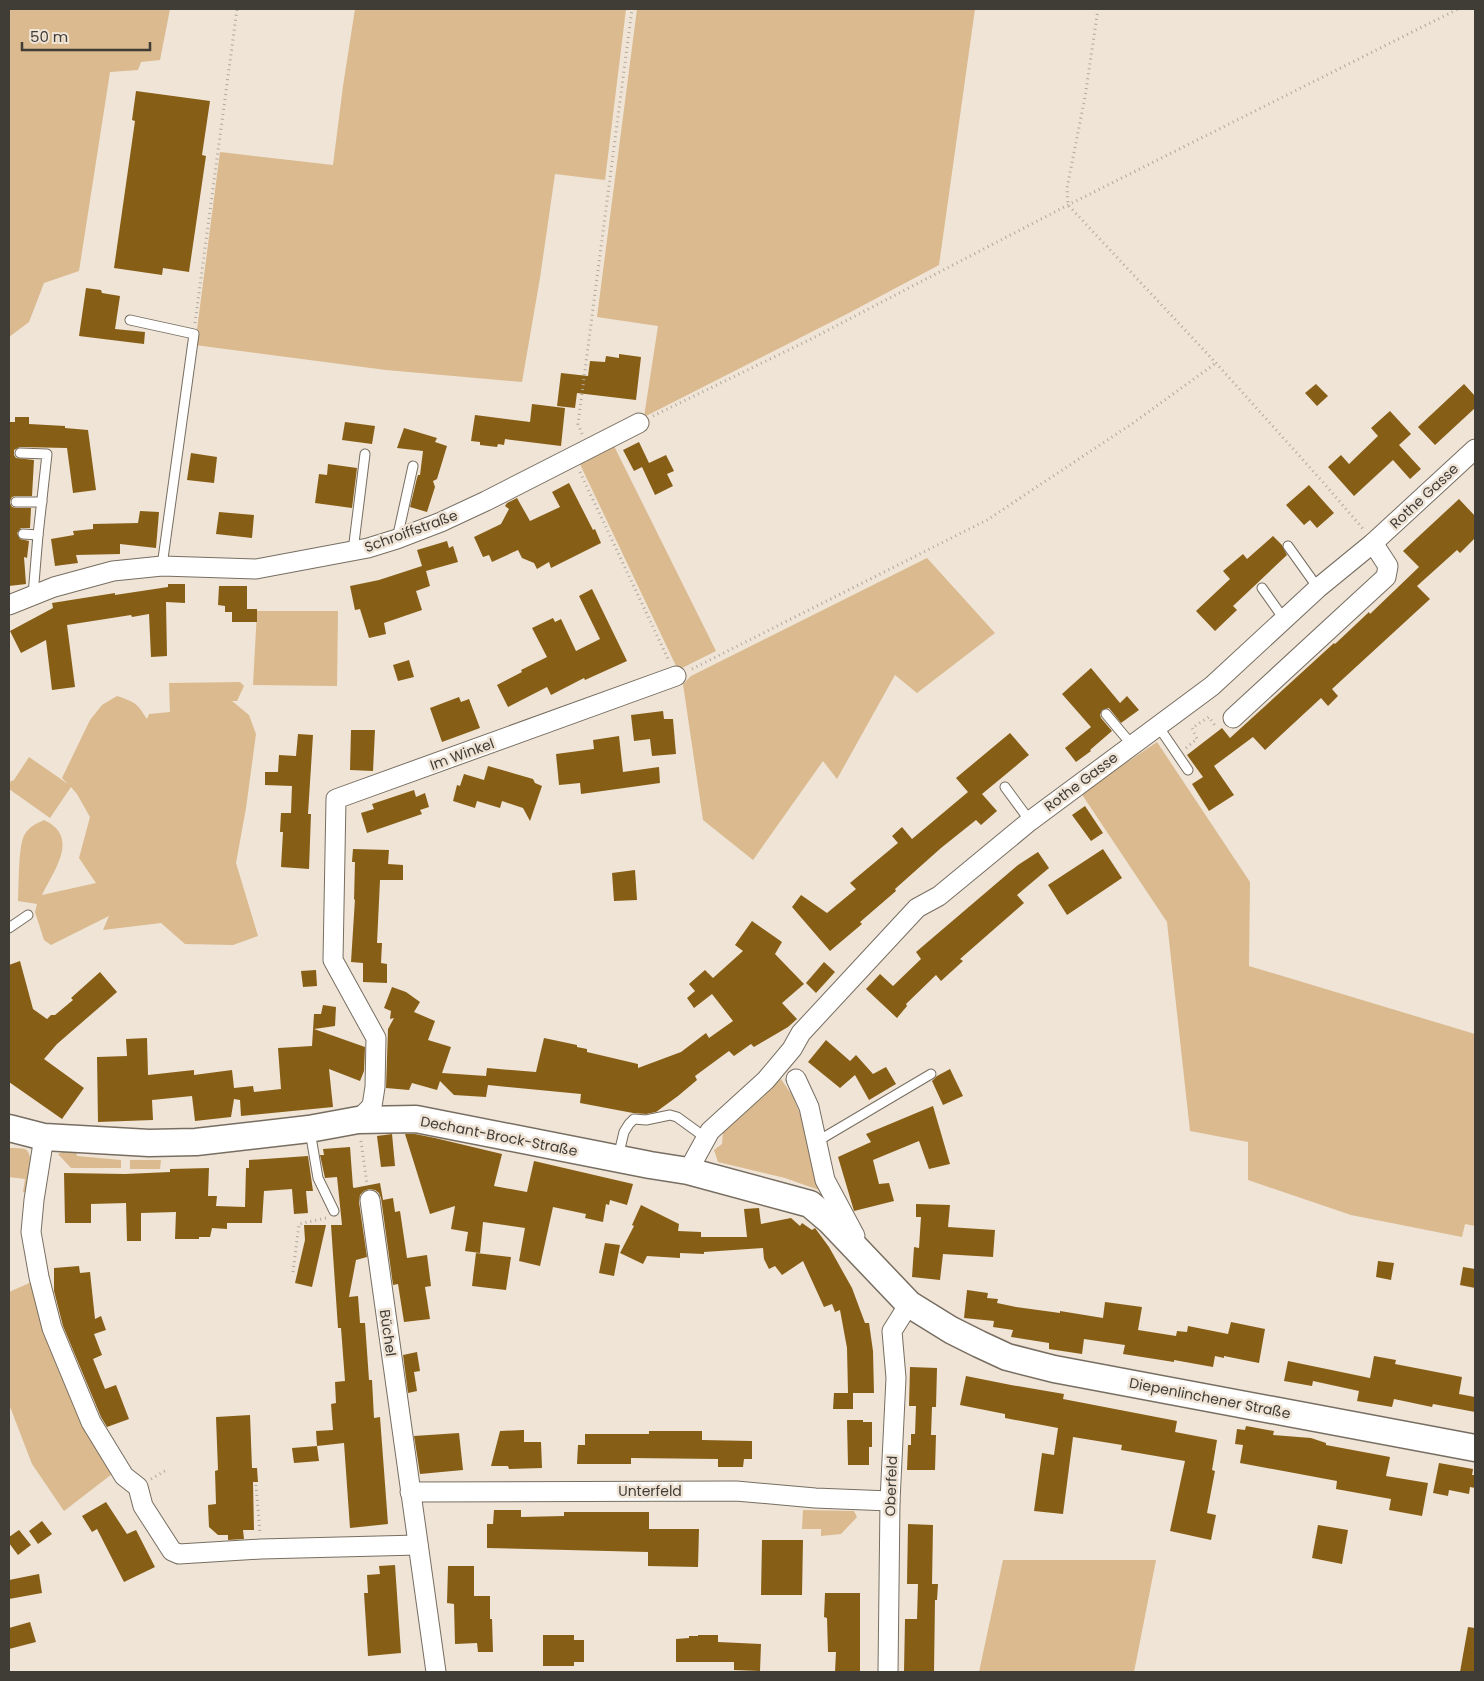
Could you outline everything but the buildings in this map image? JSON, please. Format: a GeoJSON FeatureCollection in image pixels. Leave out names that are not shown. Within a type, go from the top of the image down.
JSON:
{"type":"FeatureCollection","features":[{"type":"Feature","properties":{"kind":"street","name":"Schroiffstraße"},"geometry":{"type":"LineString","coordinates":[[9,605],[54,587],[113,571],[162,566],[256,569],[353,552],[396,539],[441,522],[644,421]]}},
{"type":"Feature","properties":{"kind":"street","name":"Rothe Gasse"},"geometry":{"type":"LineString","coordinates":[[706,1138],[710,1131],[766,1080],[792,1049],[801,1033],[917,908],[939,896],[1030,821],[1212,686],[1318,588],[1373,543],[1475,449]]}},
{"type":"Feature","properties":{"kind":"street"},"geometry":{"type":"LineString","coordinates":[[1233,718],[1386,577],[1388,566],[1373,543]]}},
{"type":"Feature","properties":{"kind":"street","name":"Im Winkel"},"geometry":{"type":"LineString","coordinates":[[358,1120],[372,1106],[375,1087],[376,1038],[332,960],[336,799],[676,676]]}},
{"type":"Feature","properties":{"kind":"street","name":"Dechant-Brock-Straße"},"geometry":{"type":"LineString","coordinates":[[796,1079],[809,1107],[825,1180],[838,1208],[871,1266]]}},
{"type":"Feature","properties":{"kind":"street","name":"Dechant-Brock-Straße"},"geometry":{"type":"LineString","coordinates":[[9,1128],[44,1137],[150,1144],[196,1142],[358,1120],[416,1119],[688,1171],[810,1204],[830,1222],[909,1304],[951,1330]]}},
{"type":"Feature","properties":{"kind":"street"},"geometry":{"type":"LineString","coordinates":[[44,1137],[31,1232],[38,1277],[52,1328],[91,1422],[124,1476],[138,1487],[143,1506],[172,1551],[179,1554],[261,1549],[418,1545]]}},
{"type":"Feature","properties":{"kind":"street"},"geometry":{"type":"LineString","coordinates":[[688,1171],[706,1138]]}},
{"type":"Feature","properties":{"kind":"street","name":"Büchel"},"geometry":{"type":"LineString","coordinates":[[370,1200],[436,1672]]}},
{"type":"Feature","properties":{"kind":"street","name":"Oberfeld"},"geometry":{"type":"LineString","coordinates":[[888,1672],[890,1501],[896,1378],[892,1331],[909,1304]]}},
{"type":"Feature","properties":{"kind":"street","name":"Diepenlinchener Straße"},"geometry":{"type":"LineString","coordinates":[[951,1330],[1007,1357],[1054,1369],[1475,1448]]}},
{"type":"Feature","properties":{"kind":"street","name":"Unterfeld"},"geometry":{"type":"LineString","coordinates":[[410,1492],[736,1491],[815,1498],[890,1501]]}},
{"type":"Feature","properties":{"kind":"lane"},"geometry":{"type":"LineString","coordinates":[[130,320],[194,334],[162,566]]}},
{"type":"Feature","properties":{"kind":"lane"},"geometry":{"type":"LineString","coordinates":[[20,453],[47,454],[33,595]]}},
{"type":"Feature","properties":{"kind":"lane"},"geometry":{"type":"LineString","coordinates":[[353,552],[365,454]]}},
{"type":"Feature","properties":{"kind":"lane"},"geometry":{"type":"LineString","coordinates":[[396,539],[413,466]]}},
{"type":"Feature","properties":{"kind":"lane"},"geometry":{"type":"LineString","coordinates":[[16,502],[42,502]]}},
{"type":"Feature","properties":{"kind":"lane"},"geometry":{"type":"LineString","coordinates":[[23,534],[38,535]]}},
{"type":"Feature","properties":{"kind":"lane"},"geometry":{"type":"LineString","coordinates":[[1288,546],[1318,588]]}},
{"type":"Feature","properties":{"kind":"lane"},"geometry":{"type":"LineString","coordinates":[[1262,588],[1284,619]]}},
{"type":"Feature","properties":{"kind":"lane"},"geometry":{"type":"LineString","coordinates":[[1106,714],[1132,745]]}},
{"type":"Feature","properties":{"kind":"lane"},"geometry":{"type":"LineString","coordinates":[[1158,726],[1188,770]]}},
{"type":"Feature","properties":{"kind":"lane"},"geometry":{"type":"LineString","coordinates":[[1005,787],[1030,821]]}},
{"type":"Feature","properties":{"kind":"lane"},"geometry":{"type":"LineString","coordinates":[[9,928],[28,915]]}},
{"type":"Feature","properties":{"kind":"lane"},"geometry":{"type":"LineString","coordinates":[[816,1142],[932,1074]]}},
{"type":"Feature","properties":{"kind":"lane"},"geometry":{"type":"LineString","coordinates":[[618,1159],[624,1132],[634,1119],[646,1120],[670,1115],[677,1117],[706,1138]]}},
{"type":"Feature","properties":{"kind":"lane"},"geometry":{"type":"LineString","coordinates":[[309,1128],[318,1178],[334,1211]]}},
{"type":"Feature","properties":{"kind":"path"},"geometry":{"type":"LineString","coordinates":[[194,334],[237,9]]}},
{"type":"Feature","properties":{"kind":"path"},"geometry":{"type":"LineString","coordinates":[[632,9],[578,424],[581,452],[676,676],[987,520],[1133,423],[1216,363]]}},
{"type":"Feature","properties":{"kind":"path"},"geometry":{"type":"LineString","coordinates":[[1098,9],[1085,97],[1067,188],[1068,205],[1216,363],[1345,506],[1373,543]]}},
{"type":"Feature","properties":{"kind":"path"},"geometry":{"type":"LineString","coordinates":[[644,421],[809,340],[1068,205],[1458,9]]}},
{"type":"Feature","properties":{"kind":"path"},"geometry":{"type":"LineString","coordinates":[[1178,755],[1197,739],[1192,728],[1208,717],[1216,727]]}},
{"type":"Feature","properties":{"kind":"path"},"geometry":{"type":"LineString","coordinates":[[358,1120],[370,1200]]}},
{"type":"Feature","properties":{"kind":"path"},"geometry":{"type":"LineString","coordinates":[[293,1272],[299,1224],[327,1217],[334,1211]]}},
{"type":"Feature","properties":{"kind":"path"},"geometry":{"type":"LineString","coordinates":[[256,1485],[261,1549]]}},
{"type":"Feature","properties":{"kind":"shaded area"},"geometry":{"type":"Polygon","coordinates":[[[9,9],[170,9],[160,60],[141,62],[138,70],[110,72],[79,271],[44,283],[29,322],[9,337],[9,9]]]}},
{"type":"Feature","properties":{"kind":"shaded area"},"geometry":{"type":"Polygon","coordinates":[[[355,9],[626,9],[605,180],[555,174],[522,382],[386,370],[195,345],[220,152],[333,165],[355,9]]]}},
{"type":"Feature","properties":{"kind":"shaded area"},"geometry":{"type":"Polygon","coordinates":[[[637,9],[975,9],[939,265],[644,417],[658,326],[597,317],[637,9]]]}},
{"type":"Feature","properties":{"kind":"shaded area"},"geometry":{"type":"Polygon","coordinates":[[[613,444],[716,651],[678,670],[578,460],[613,444]]]}},
{"type":"Feature","properties":{"kind":"shaded area"},"geometry":{"type":"Polygon","coordinates":[[[927,558],[995,633],[917,693],[895,675],[837,779],[823,761],[753,860],[703,820],[683,684],[691,676],[927,558]]]}},
{"type":"Feature","properties":{"kind":"shaded area"},"geometry":{"type":"Polygon","coordinates":[[[257,611],[338,611],[337,686],[253,685],[257,611]]]}},
{"type":"Feature","properties":{"kind":"shaded area"},"geometry":{"type":"Polygon","coordinates":[[[240,682],[244,686],[237,701],[232,701],[249,715],[256,734],[236,863],[258,936],[233,945],[185,944],[161,923],[103,930],[109,916],[51,945],[44,940],[35,912],[37,904],[18,901],[20,855],[23,839],[29,829],[44,820],[55,827],[61,836],[63,845],[61,855],[42,895],[96,883],[79,858],[90,817],[71,787],[50,818],[9,789],[9,782],[14,780],[29,757],[68,784],[62,778],[90,720],[102,705],[117,696],[135,704],[147,719],[149,714],[170,712],[169,683],[240,682]]]}},
{"type":"Feature","properties":{"kind":"shaded area"},"geometry":{"type":"Polygon","coordinates":[[[1157,742],[1250,882],[1249,966],[1475,1034],[1475,1226],[1465,1224],[1462,1237],[1351,1215],[1248,1180],[1248,1142],[1190,1131],[1167,922],[1081,793],[1157,742]]]}},
{"type":"Feature","properties":{"kind":"shaded area"},"geometry":{"type":"Polygon","coordinates":[[[781,1079],[792,1095],[803,1121],[819,1190],[785,1178],[718,1162],[714,1150],[722,1144],[723,1132],[781,1079]]]}},
{"type":"Feature","properties":{"kind":"shaded area"},"geometry":{"type":"Polygon","coordinates":[[[9,1148],[25,1149],[28,1152],[31,1163],[29,1193],[23,1192],[25,1179],[9,1177],[9,1148]]]}},
{"type":"Feature","properties":{"kind":"shaded area"},"geometry":{"type":"Polygon","coordinates":[[[73,1148],[77,1156],[121,1160],[121,1168],[71,1168],[58,1154],[73,1148]]]}},
{"type":"Feature","properties":{"kind":"shaded area"},"geometry":{"type":"Polygon","coordinates":[[[130,1160],[161,1160],[160,1169],[130,1169],[130,1160]]]}},
{"type":"Feature","properties":{"kind":"shaded area"},"geometry":{"type":"Polygon","coordinates":[[[34,1281],[112,1474],[64,1511],[32,1464],[9,1404],[9,1292],[34,1281]]]}},
{"type":"Feature","properties":{"kind":"shaded area"},"geometry":{"type":"Polygon","coordinates":[[[803,1510],[854,1511],[857,1517],[841,1534],[821,1536],[821,1529],[802,1529],[803,1510]]]}},
{"type":"Feature","properties":{"kind":"shaded area"},"geometry":{"type":"Polygon","coordinates":[[[1003,1560],[1156,1560],[1134,1672],[979,1672],[1003,1560]]]}}]}
